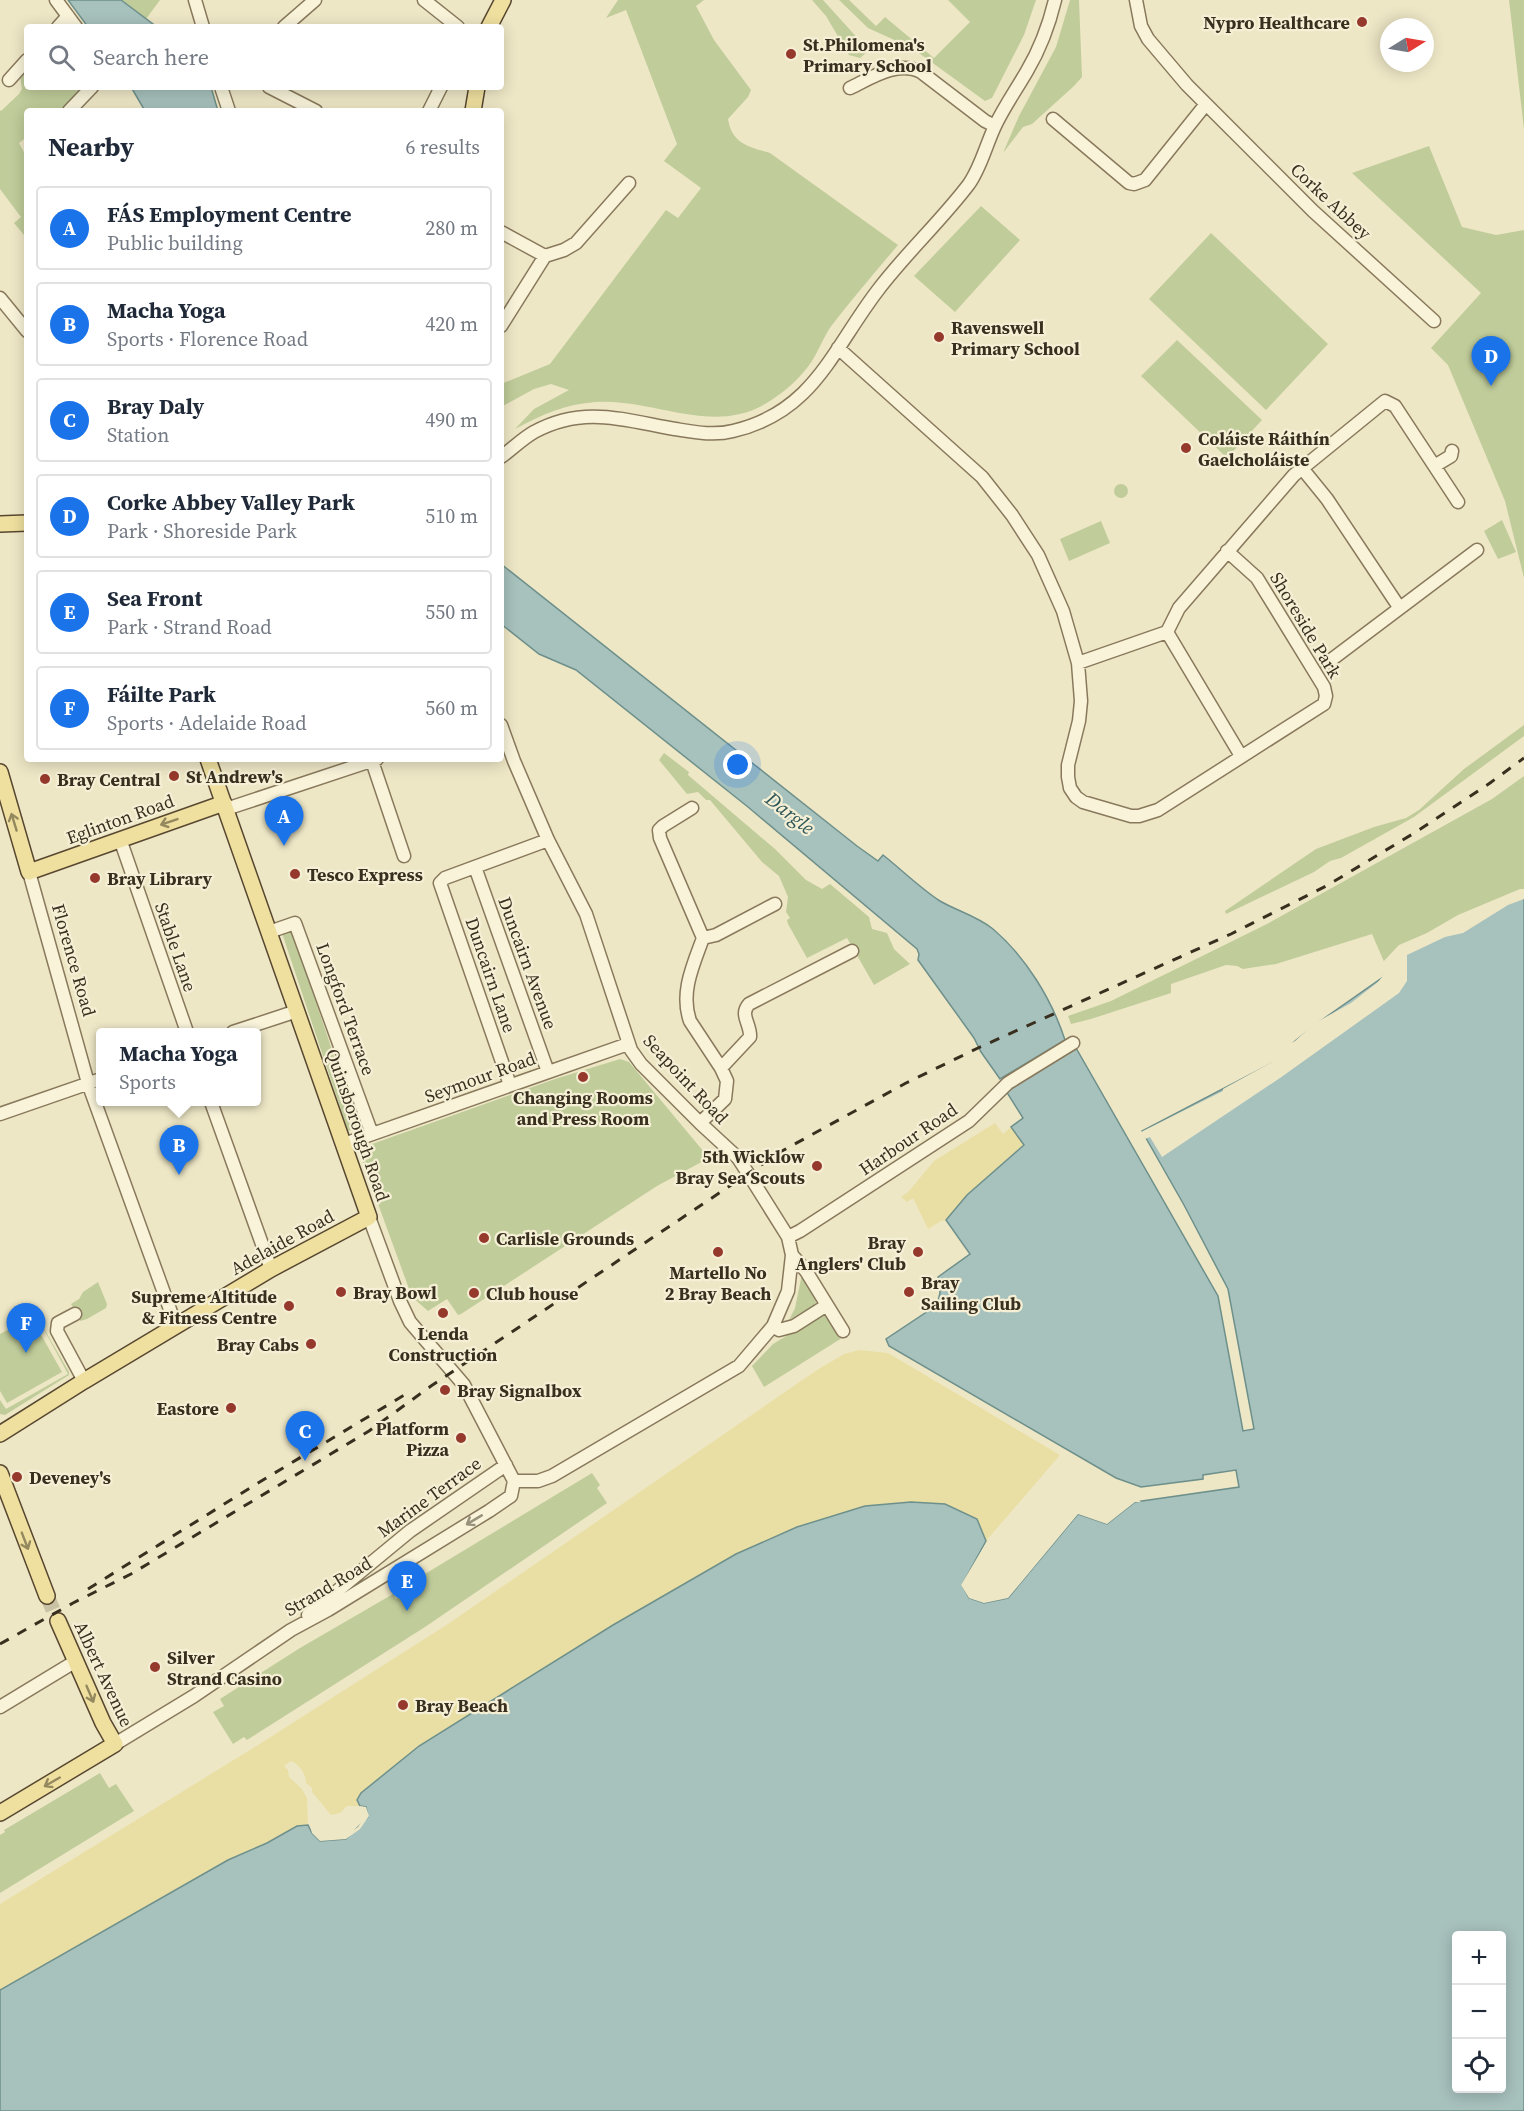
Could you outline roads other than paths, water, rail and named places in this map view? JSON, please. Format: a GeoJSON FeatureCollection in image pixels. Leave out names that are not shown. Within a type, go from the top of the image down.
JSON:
{"type":"FeatureCollection","features":[{"type":"Feature","properties":{"kind":"main road"},"geometry":{"type":"LineString","coordinates":[[491,24],[503,0]]}},
{"type":"Feature","properties":{"kind":"main road"},"geometry":{"type":"LineString","coordinates":[[474,108],[476,90]]}},
{"type":"Feature","properties":{"kind":"main road"},"geometry":{"type":"LineString","coordinates":[[0,524],[24,523]]}},
{"type":"Feature","properties":{"kind":"main road","name":"Quinsborough Road"},"geometry":{"type":"LineString","coordinates":[[209,762],[369,1217]]}},
{"type":"Feature","properties":{"kind":"main road","name":"Florence Road"},"geometry":{"type":"LineString","coordinates":[[0,772],[29,872]]}},
{"type":"Feature","properties":{"kind":"main road","name":"Eglinton Road"},"geometry":{"type":"LineString","coordinates":[[29,872],[120,839],[225,806]]}},
{"type":"Feature","properties":{"kind":"main road","name":"Adelaide Road"},"geometry":{"type":"LineString","coordinates":[[0,1434],[271,1269],[369,1217]]}},
{"type":"Feature","properties":{"kind":"main road"},"geometry":{"type":"LineString","coordinates":[[1,1482],[47,1596]]}},
{"type":"Feature","properties":{"kind":"main road","name":"Albert Avenue"},"geometry":{"type":"LineString","coordinates":[[58,1621],[103,1723],[109,1748]]}},
{"type":"Feature","properties":{"kind":"main road","name":"Strand Road"},"geometry":{"type":"LineString","coordinates":[[0,1813],[109,1748]]}},
{"type":"Feature","properties":{"kind":"street"},"geometry":{"type":"LineString","coordinates":[[56,0],[74,24]]}},
{"type":"Feature","properties":{"kind":"street"},"geometry":{"type":"LineString","coordinates":[[195,0],[202,24]]}},
{"type":"Feature","properties":{"kind":"street"},"geometry":{"type":"LineString","coordinates":[[287,24],[315,0]]}},
{"type":"Feature","properties":{"kind":"street"},"geometry":{"type":"LineString","coordinates":[[424,0],[454,24]]}},
{"type":"Feature","properties":{"kind":"street"},"geometry":{"type":"LineString","coordinates":[[504,455],[532,433],[559,421],[596,416],[619,417],[712,434],[730,432],[756,424],[784,410],[806,393],[879,288],[971,181],[995,126],[1039,49],[1055,0]]}},
{"type":"Feature","properties":{"kind":"street","name":"Corke Abbey"},"geometry":{"type":"LineString","coordinates":[[1136,0],[1141,26],[1148,39],[1206,104],[1313,211],[1434,321]]}},
{"type":"Feature","properties":{"kind":"street"},"geometry":{"type":"LineString","coordinates":[[61,24],[68,16]]}},
{"type":"Feature","properties":{"kind":"street"},"geometry":{"type":"LineString","coordinates":[[9,80],[24,63]]}},
{"type":"Feature","properties":{"kind":"street"},"geometry":{"type":"LineString","coordinates":[[850,88],[890,70],[910,68],[921,72],[985,121],[995,126]]}},
{"type":"Feature","properties":{"kind":"street"},"geometry":{"type":"LineString","coordinates":[[72,108],[89,90]]}},
{"type":"Feature","properties":{"kind":"street"},"geometry":{"type":"LineString","coordinates":[[222,90],[228,108]]}},
{"type":"Feature","properties":{"kind":"street"},"geometry":{"type":"LineString","coordinates":[[274,90],[310,108]]}},
{"type":"Feature","properties":{"kind":"street"},"geometry":{"type":"LineString","coordinates":[[430,108],[440,90]]}},
{"type":"Feature","properties":{"kind":"street"},"geometry":{"type":"LineString","coordinates":[[1053,119],[1125,180],[1134,184],[1144,180],[1206,104]]}},
{"type":"Feature","properties":{"kind":"street"},"geometry":{"type":"LineString","coordinates":[[504,321],[545,256],[564,250],[576,243],[629,183]]}},
{"type":"Feature","properties":{"kind":"street"},"geometry":{"type":"LineString","coordinates":[[504,234],[545,256]]}},
{"type":"Feature","properties":{"kind":"street"},"geometry":{"type":"LineString","coordinates":[[0,298],[24,328]]}},
{"type":"Feature","properties":{"kind":"street"},"geometry":{"type":"LineString","coordinates":[[838,348],[982,477],[1012,515],[1038,555],[1051,581],[1069,629],[1078,663],[1167,632],[1179,608],[1301,468],[1385,401],[1395,406],[1436,465],[1458,502]]}},
{"type":"Feature","properties":{"kind":"street"},"geometry":{"type":"LineString","coordinates":[[1436,465],[1451,456],[1452,451]]}},
{"type":"Feature","properties":{"kind":"street"},"geometry":{"type":"LineString","coordinates":[[1301,468],[1328,499],[1399,607]]}},
{"type":"Feature","properties":{"kind":"street","name":"Shoreside Park"},"geometry":{"type":"LineString","coordinates":[[1327,663],[1477,550]]}},
{"type":"Feature","properties":{"kind":"street","name":"Shoreside Park"},"geometry":{"type":"LineString","coordinates":[[1078,663],[1081,700],[1079,721],[1068,765],[1070,788],[1083,802],[1131,816],[1158,810],[1324,704],[1326,691],[1257,578],[1227,551]]}},
{"type":"Feature","properties":{"kind":"street"},"geometry":{"type":"LineString","coordinates":[[1167,632],[1241,756]]}},
{"type":"Feature","properties":{"kind":"street","name":"Seapoint Road"},"geometry":{"type":"LineString","coordinates":[[504,734],[548,840],[586,914],[628,1044],[641,1064],[738,1158],[788,1237],[792,1255],[788,1291],[773,1326],[732,1371],[560,1472],[538,1480],[514,1481]]}},
{"type":"Feature","properties":{"kind":"street"},"geometry":{"type":"LineString","coordinates":[[225,806],[368,762]]}},
{"type":"Feature","properties":{"kind":"street"},"geometry":{"type":"LineString","coordinates":[[375,762],[404,856]]}},
{"type":"Feature","properties":{"kind":"street"},"geometry":{"type":"LineString","coordinates":[[692,808],[663,826],[660,830],[660,838],[702,938],[685,994],[685,1004],[690,1021],[721,1068],[726,1081],[725,1099],[700,1123]]}},
{"type":"Feature","properties":{"kind":"street","name":"Stable Lane"},"geometry":{"type":"LineString","coordinates":[[120,839],[186,1028]]}},
{"type":"Feature","properties":{"kind":"street"},"geometry":{"type":"LineString","coordinates":[[475,867],[548,840]]}},
{"type":"Feature","properties":{"kind":"street","name":"Duncairn Lane"},"geometry":{"type":"LineString","coordinates":[[475,867],[445,878],[441,885],[510,1085]]}},
{"type":"Feature","properties":{"kind":"street","name":"Duncairn Avenue"},"geometry":{"type":"LineString","coordinates":[[475,867],[548,1072]]}},
{"type":"Feature","properties":{"kind":"street","name":"Florence Road"},"geometry":{"type":"LineString","coordinates":[[29,872],[96,1105]]}},
{"type":"Feature","properties":{"kind":"street"},"geometry":{"type":"LineString","coordinates":[[702,938],[716,935],[776,904]]}},
{"type":"Feature","properties":{"kind":"street","name":"Longford Terrace"},"geometry":{"type":"LineString","coordinates":[[269,932],[296,923],[372,1134]]}},
{"type":"Feature","properties":{"kind":"street"},"geometry":{"type":"LineString","coordinates":[[721,1068],[750,1037],[744,1014],[749,1004],[852,951]]}},
{"type":"Feature","properties":{"kind":"street"},"geometry":{"type":"LineString","coordinates":[[245,1028],[297,1011]]}},
{"type":"Feature","properties":{"kind":"street","name":"Harbour Road"},"geometry":{"type":"LineString","coordinates":[[788,1237],[969,1121],[1008,1083],[1073,1043]]}},
{"type":"Feature","properties":{"kind":"street","name":"Seymour Road"},"geometry":{"type":"LineString","coordinates":[[344,1144],[628,1044]]}},
{"type":"Feature","properties":{"kind":"street"},"geometry":{"type":"LineString","coordinates":[[0,1114],[96,1081]]}},
{"type":"Feature","properties":{"kind":"street","name":"Florence Road"},"geometry":{"type":"LineString","coordinates":[[96,1106],[176,1326]]}},
{"type":"Feature","properties":{"kind":"street"},"geometry":{"type":"LineString","coordinates":[[213,1106],[271,1269]]}},
{"type":"Feature","properties":{"kind":"street","name":"Quinsborough Road"},"geometry":{"type":"LineString","coordinates":[[369,1217],[410,1322],[461,1380],[514,1481]]}},
{"type":"Feature","properties":{"kind":"street"},"geometry":{"type":"LineString","coordinates":[[792,1255],[806,1271],[843,1331]]}},
{"type":"Feature","properties":{"kind":"street"},"geometry":{"type":"LineString","coordinates":[[773,1326],[779,1330],[788,1328],[827,1305]]}},
{"type":"Feature","properties":{"kind":"street"},"geometry":{"type":"LineString","coordinates":[[75,1314],[58,1323],[57,1331],[84,1381]]}},
{"type":"Feature","properties":{"kind":"street","name":"Marine Terrace"},"geometry":{"type":"LineString","coordinates":[[291,1630],[410,1531],[506,1465]]}},
{"type":"Feature","properties":{"kind":"street","name":"Strand Road"},"geometry":{"type":"LineString","coordinates":[[109,1748],[194,1696],[291,1630],[328,1610],[501,1503],[511,1496],[514,1481]]}},
{"type":"Feature","properties":{"kind":"street"},"geometry":{"type":"LineString","coordinates":[[358,1573],[371,1583]]}},
{"type":"Feature","properties":{"kind":"street"},"geometry":{"type":"LineString","coordinates":[[0,1707],[76,1661]]}},
{"type":"Feature","properties":{"kind":"water"},"geometry":{"type":"Polygon","coordinates":[[[68,0],[121,0],[153,24],[86,24],[68,0]]]}},
{"type":"Feature","properties":{"kind":"water"},"geometry":{"type":"Polygon","coordinates":[[[133,90],[212,90],[217,108],[143,108],[133,90]]]}},
{"type":"Feature","properties":{"kind":"water","name":"Dargle"},"geometry":{"type":"Polygon","coordinates":[[[504,566],[857,846],[878,861],[883,855],[940,901],[993,929],[1027,966],[1053,1010],[1065,1040],[1000,1079],[974,1038],[918,960],[917,949],[748,807],[576,670],[539,654],[504,626],[504,566]]]}},
{"type":"Feature","properties":{"kind":"water"},"geometry":{"type":"Polygon","coordinates":[[[1524,892],[1524,2111],[0,2111],[0,1990],[228,1860],[267,1843],[297,1826],[308,1825],[320,1841],[346,1839],[368,1817],[366,1807],[360,1806],[357,1800],[361,1793],[419,1746],[613,1625],[736,1554],[797,1527],[865,1506],[911,1502],[945,1504],[977,1519],[986,1541],[962,1585],[969,1598],[984,1603],[1008,1598],[1078,1514],[1107,1524],[1135,1502],[1239,1487],[1236,1470],[1203,1475],[1203,1479],[1141,1487],[1116,1478],[889,1346],[886,1339],[937,1305],[940,1293],[938,1277],[970,1254],[946,1220],[967,1195],[1024,1145],[1011,1127],[1023,1118],[1006,1091],[1008,1087],[1076,1048],[1218,1296],[1243,1431],[1254,1429],[1228,1289],[1142,1131],[1274,1062],[1319,1022],[1383,977],[1385,964],[1524,892]]]}},
{"type":"Feature","properties":{"kind":"tunnel"},"geometry":{"type":"LineString","coordinates":[[47,1596],[58,1621]]}},
{"type":"Feature","properties":{"kind":"railway"},"geometry":{"type":"LineString","coordinates":[[0,1644],[131,1574],[369,1431],[431,1386],[782,1151],[906,1083],[978,1048],[1231,934],[1328,885],[1416,832],[1524,758]]}},
{"type":"Feature","properties":{"kind":"railway"},"geometry":{"type":"LineString","coordinates":[[88,1589],[411,1391]]}},
{"type":"Feature","properties":{"kind":"place","name":"Nypro Healthcare"},"geometry":{"type":"Point","coordinates":[1362,22]}},
{"type":"Feature","properties":{"kind":"place","name":"St.Philomena's Primary School"},"geometry":{"type":"Point","coordinates":[791,54]}},
{"type":"Feature","properties":{"kind":"place","name":"Ravenswell Primary School"},"geometry":{"type":"Point","coordinates":[939,337]}},
{"type":"Feature","properties":{"kind":"place","name":"Corke Abbey Valley Park"},"geometry":{"type":"Point","coordinates":[1491,386]}},
{"type":"Feature","properties":{"kind":"place","name":"Coláiste Ráithín Gaelcholáiste"},"geometry":{"type":"Point","coordinates":[1186,448]}},
{"type":"Feature","properties":{"kind":"place","name":"St Andrew's"},"geometry":{"type":"Point","coordinates":[174,776]}},
{"type":"Feature","properties":{"kind":"place","name":"Bray Central"},"geometry":{"type":"Point","coordinates":[45,779]}},
{"type":"Feature","properties":{"kind":"place","name":"FÁS Employment Centre"},"geometry":{"type":"Point","coordinates":[284,846]}},
{"type":"Feature","properties":{"kind":"place","name":"Tesco Express"},"geometry":{"type":"Point","coordinates":[295,874]}},
{"type":"Feature","properties":{"kind":"place","name":"Bray Library"},"geometry":{"type":"Point","coordinates":[95,878]}},
{"type":"Feature","properties":{"kind":"place","name":"Changing Rooms and Press Room"},"geometry":{"type":"Point","coordinates":[583,1077]}},
{"type":"Feature","properties":{"kind":"place","name":"5th Wicklow Bray Sea Scouts"},"geometry":{"type":"Point","coordinates":[817,1166]}},
{"type":"Feature","properties":{"kind":"place","name":"Macha Yoga"},"geometry":{"type":"Point","coordinates":[179,1175]}},
{"type":"Feature","properties":{"kind":"place","name":"Carlisle Grounds"},"geometry":{"type":"Point","coordinates":[484,1238]}},
{"type":"Feature","properties":{"kind":"place","name":"Martello No 2 Bray Beach"},"geometry":{"type":"Point","coordinates":[718,1252]}},
{"type":"Feature","properties":{"kind":"place","name":"Bray Anglers' Club"},"geometry":{"type":"Point","coordinates":[918,1252]}},
{"type":"Feature","properties":{"kind":"place","name":"Bray Bowl"},"geometry":{"type":"Point","coordinates":[341,1292]}},
{"type":"Feature","properties":{"kind":"place","name":"Bray Sailing Club"},"geometry":{"type":"Point","coordinates":[909,1292]}},
{"type":"Feature","properties":{"kind":"place","name":"Club house"},"geometry":{"type":"Point","coordinates":[474,1293]}},
{"type":"Feature","properties":{"kind":"place","name":"Supreme Altitude & Fitness Centre"},"geometry":{"type":"Point","coordinates":[289,1306]}},
{"type":"Feature","properties":{"kind":"place","name":"Lenda Construction"},"geometry":{"type":"Point","coordinates":[443,1313]}},
{"type":"Feature","properties":{"kind":"place","name":"Bray Cabs"},"geometry":{"type":"Point","coordinates":[311,1344]}},
{"type":"Feature","properties":{"kind":"place","name":"Fáilte Park"},"geometry":{"type":"Point","coordinates":[26,1353]}},
{"type":"Feature","properties":{"kind":"place","name":"Bray Signalbox"},"geometry":{"type":"Point","coordinates":[445,1390]}},
{"type":"Feature","properties":{"kind":"place","name":"Eastore"},"geometry":{"type":"Point","coordinates":[231,1408]}},
{"type":"Feature","properties":{"kind":"place","name":"Platform Pizza"},"geometry":{"type":"Point","coordinates":[461,1438]}},
{"type":"Feature","properties":{"kind":"place","name":"Bray Daly"},"geometry":{"type":"Point","coordinates":[305,1461]}},
{"type":"Feature","properties":{"kind":"place","name":"Deveney's"},"geometry":{"type":"Point","coordinates":[17,1477]}},
{"type":"Feature","properties":{"kind":"place","name":"Sea Front"},"geometry":{"type":"Point","coordinates":[407,1611]}},
{"type":"Feature","properties":{"kind":"place","name":"Silver Strand Casino"},"geometry":{"type":"Point","coordinates":[155,1667]}},
{"type":"Feature","properties":{"kind":"place","name":"Bray Beach"},"geometry":{"type":"Point","coordinates":[403,1705]}}]}
